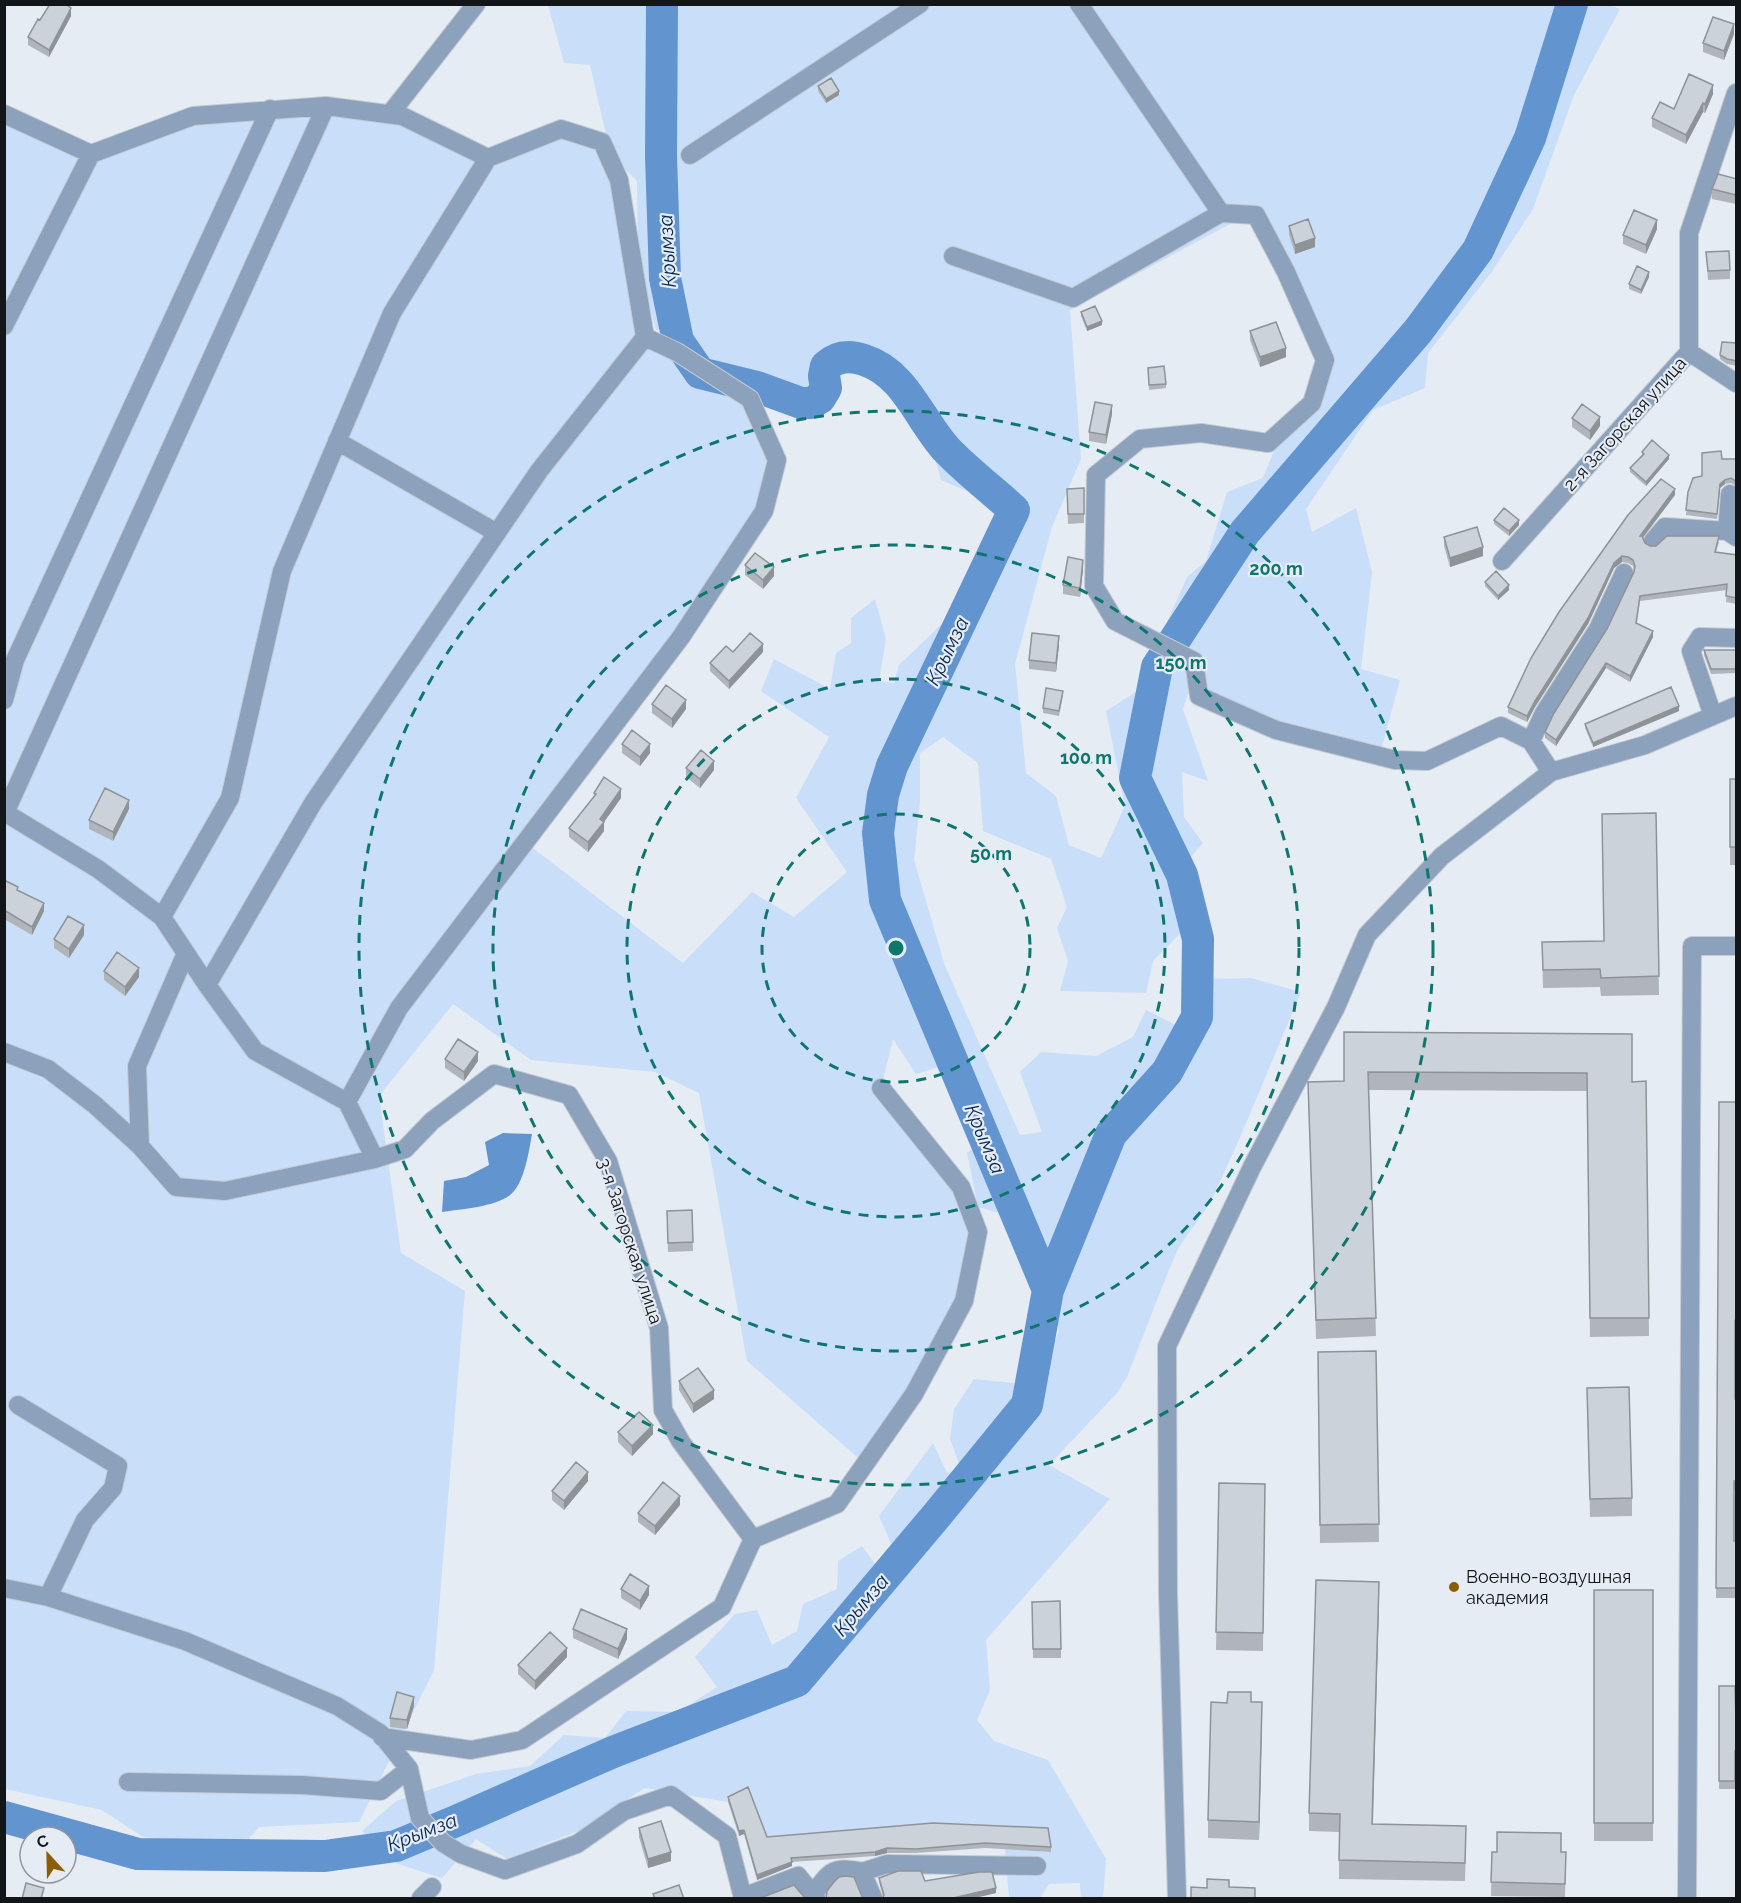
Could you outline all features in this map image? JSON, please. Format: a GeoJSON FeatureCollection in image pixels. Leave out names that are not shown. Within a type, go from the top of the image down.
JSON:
{"type":"FeatureCollection","features":[{"type":"Feature","properties":{"kind":"street"},"geometry":{"type":"LineString","coordinates":[[390,114],[476,4]]}},
{"type":"Feature","properties":{"kind":"street"},"geometry":{"type":"LineString","coordinates":[[690,155],[920,4]]}},
{"type":"Feature","properties":{"kind":"street"},"geometry":{"type":"LineString","coordinates":[[1079,4],[1221,213]]}},
{"type":"Feature","properties":{"kind":"street","name":"2-я Загорская улица"},"geometry":{"type":"LineString","coordinates":[[1502,561],[1689,352],[1689,233],[1737,93]]}},
{"type":"Feature","properties":{"kind":"street"},"geometry":{"type":"LineString","coordinates":[[4,1052],[48,1069],[96,1104],[140,1146],[176,1187],[225,1191],[375,1159],[347,1102],[255,1051],[207,985],[162,917],[98,869],[5,812],[326,106]]}},
{"type":"Feature","properties":{"kind":"street"},"geometry":{"type":"LineString","coordinates":[[4,326],[91,154],[193,116],[326,106],[390,114],[402,116],[488,158]]}},
{"type":"Feature","properties":{"kind":"street"},"geometry":{"type":"LineString","coordinates":[[4,700],[15,660],[270,109]]}},
{"type":"Feature","properties":{"kind":"street"},"geometry":{"type":"LineString","coordinates":[[4,114],[91,154]]}},
{"type":"Feature","properties":{"kind":"street"},"geometry":{"type":"LineString","coordinates":[[162,917],[230,798],[282,571],[392,313],[488,158],[561,129],[602,142],[619,180],[645,338],[539,471],[313,803],[207,985]]}},
{"type":"Feature","properties":{"kind":"street"},"geometry":{"type":"LineString","coordinates":[[953,256],[1073,298],[1221,213],[1256,214],[1286,272],[1325,360],[1312,403],[1268,443],[1201,433],[1140,439],[1096,475],[1094,586],[1114,621],[1194,662],[1199,696],[1276,730],[1395,760],[1427,762],[1501,726],[1531,741],[1551,772]]}},
{"type":"Feature","properties":{"kind":"street"},"geometry":{"type":"LineString","coordinates":[[347,1102],[399,1008],[681,637],[764,511],[777,460],[750,399],[676,352],[645,338]]}},
{"type":"Feature","properties":{"kind":"street"},"geometry":{"type":"LineString","coordinates":[[1689,352],[1737,383]]}},
{"type":"Feature","properties":{"kind":"street"},"geometry":{"type":"LineString","coordinates":[[337,441],[497,533]]}},
{"type":"Feature","properties":{"kind":"street"},"geometry":{"type":"LineString","coordinates":[[1653,541],[1665,526],[1732,534],[1730,494]]}},
{"type":"Feature","properties":{"kind":"street"},"geometry":{"type":"LineString","coordinates":[[1531,741],[1544,713],[1598,629],[1624,573]]}},
{"type":"Feature","properties":{"kind":"street"},"geometry":{"type":"LineString","coordinates":[[1713,716],[1691,651],[1700,637],[1737,638]]}},
{"type":"Feature","properties":{"kind":"street"},"geometry":{"type":"LineString","coordinates":[[1177,1899],[1168,1593],[1167,1346],[1252,1167],[1336,1007],[1367,935],[1442,856],[1551,772],[1645,745],[1737,706]]}},
{"type":"Feature","properties":{"kind":"street"},"geometry":{"type":"LineString","coordinates":[[1687,1899],[1692,946],[1737,946]]}},
{"type":"Feature","properties":{"kind":"street"},"geometry":{"type":"LineString","coordinates":[[140,1146],[137,1066],[186,953]]}},
{"type":"Feature","properties":{"kind":"street","name":"3-я Загорская улица"},"geometry":{"type":"LineString","coordinates":[[375,1159],[405,1149],[432,1120],[494,1074],[568,1095],[608,1161],[659,1328],[663,1410],[681,1442],[753,1539]]}},
{"type":"Feature","properties":{"kind":"street"},"geometry":{"type":"LineString","coordinates":[[382,1737],[471,1750],[522,1740],[722,1607],[753,1539],[837,1504],[914,1394],[964,1301],[978,1232],[961,1187],[881,1088]]}},
{"type":"Feature","properties":{"kind":"street"},"geometry":{"type":"LineString","coordinates":[[18,1405],[118,1466],[113,1488],[85,1520],[48,1597]]}},
{"type":"Feature","properties":{"kind":"street"},"geometry":{"type":"LineString","coordinates":[[4,1588],[48,1597],[185,1641],[337,1706],[382,1737],[409,1769],[420,1818],[443,1844],[461,1854],[505,1870],[577,1844],[624,1811],[671,1795],[727,1836],[743,1898],[798,1876],[815,1896],[826,1874],[844,1868],[862,1872],[887,1864],[1037,1866]]}},
{"type":"Feature","properties":{"kind":"street"},"geometry":{"type":"LineString","coordinates":[[128,1782],[302,1785],[381,1791],[409,1769]]}},
{"type":"Feature","properties":{"kind":"street"},"geometry":{"type":"LineString","coordinates":[[862,1872],[873,1899]]}},
{"type":"Feature","properties":{"kind":"shaded area"},"geometry":{"type":"Polygon","coordinates":[[[548,5],[1561,5],[1559,15],[1589,5],[1612,6],[1620,9],[1574,95],[1533,209],[1491,273],[1428,353],[1425,388],[1373,410],[1306,509],[1312,532],[1356,508],[1372,572],[1361,669],[1400,680],[1380,754],[1210,696],[1197,665],[1183,709],[1208,781],[1182,772],[1184,817],[1203,843],[1178,871],[1196,917],[1153,961],[1146,993],[1060,991],[1068,961],[1057,928],[1067,907],[1051,859],[983,831],[978,763],[943,737],[920,753],[920,801],[914,860],[945,966],[1020,1135],[1042,1132],[1020,1072],[1041,1052],[1096,1056],[1133,1037],[1146,1010],[1182,1028],[1204,979],[1251,978],[1301,992],[1210,1203],[1179,1247],[1127,1377],[1117,1393],[1049,1465],[1110,1499],[986,1640],[990,1690],[977,1720],[994,1741],[1048,1760],[1106,1859],[1103,1898],[1081,1898],[1080,1883],[1049,1884],[1040,1898],[1009,1898],[1005,1849],[1050,1852],[1048,1833],[767,1842],[748,1791],[728,1802],[645,1788],[578,1831],[507,1859],[476,1839],[442,1878],[395,1863],[362,1831],[396,1801],[476,1774],[530,1766],[564,1735],[605,1738],[626,1711],[678,1712],[717,1687],[695,1657],[735,1614],[757,1610],[772,1645],[797,1631],[803,1604],[837,1589],[838,1561],[862,1546],[882,1574],[901,1567],[879,1516],[933,1443],[947,1473],[961,1469],[950,1439],[954,1409],[974,1379],[1038,1385],[1059,1330],[1024,1220],[978,1207],[967,1153],[987,1137],[965,1059],[916,1074],[893,1039],[881,1088],[961,1187],[978,1232],[964,1301],[865,1464],[747,1361],[699,1093],[655,1072],[531,1060],[453,1004],[379,1096],[401,1253],[465,1291],[434,1670],[359,1822],[259,1827],[244,1844],[143,1837],[102,1810],[5,1789],[5,114],[91,154],[193,116],[270,109],[402,116],[488,158],[561,129],[602,142],[645,337],[686,357],[676,328],[656,330],[638,258],[637,181],[611,156],[590,65],[564,63],[548,5]],[[1256,210],[1070,310],[1081,459],[1052,527],[1015,664],[1026,773],[1056,796],[1069,845],[1101,858],[1125,806],[1106,711],[1136,692],[1187,577],[1206,561],[1227,492],[1263,478],[1282,430],[1325,379],[1256,210]],[[851,368],[809,389],[750,400],[777,460],[764,511],[525,842],[683,963],[752,892],[794,917],[847,872],[796,798],[829,737],[761,691],[774,659],[830,689],[836,653],[851,643],[851,618],[875,599],[886,639],[879,681],[894,683],[899,665],[994,577],[1014,511],[941,480],[920,405],[851,368]]]}},
{"type":"Feature","properties":{"kind":"water"},"geometry":{"type":"Polygon","coordinates":[[[503,1133],[532,1134],[525,1167],[515,1190],[496,1202],[442,1212],[444,1181],[466,1177],[489,1165],[485,1142],[503,1133]]]}},
{"type":"Feature","properties":{"kind":"building"},"geometry":{"type":"Polygon","coordinates":[[[50,4],[65,4],[71,8],[49,50],[28,37],[50,4]]]}},
{"type":"Feature","properties":{"kind":"building"},"geometry":{"type":"Polygon","coordinates":[[[1713,17],[1734,24],[1724,51],[1703,43],[1713,17]]]}},
{"type":"Feature","properties":{"kind":"building"},"geometry":{"type":"Polygon","coordinates":[[[1689,74],[1713,85],[1705,104],[1703,103],[1686,135],[1652,118],[1660,102],[1674,109],[1689,74]]]}},
{"type":"Feature","properties":{"kind":"building"},"geometry":{"type":"Polygon","coordinates":[[[831,78],[839,91],[826,99],[818,86],[831,78]]]}},
{"type":"Feature","properties":{"kind":"building"},"geometry":{"type":"Polygon","coordinates":[[[1718,174],[1737,179],[1736,195],[1712,189],[1718,174]]]}},
{"type":"Feature","properties":{"kind":"building"},"geometry":{"type":"Polygon","coordinates":[[[1634,210],[1657,220],[1646,245],[1623,235],[1634,210]]]}},
{"type":"Feature","properties":{"kind":"building"},"geometry":{"type":"Polygon","coordinates":[[[1308,219],[1315,238],[1295,245],[1289,226],[1308,219]]]}},
{"type":"Feature","properties":{"kind":"building"},"geometry":{"type":"Polygon","coordinates":[[[1729,251],[1730,270],[1708,271],[1706,252],[1729,251]]]}},
{"type":"Feature","properties":{"kind":"building"},"geometry":{"type":"Polygon","coordinates":[[[1637,266],[1649,272],[1641,290],[1629,284],[1637,266]]]}},
{"type":"Feature","properties":{"kind":"building"},"geometry":{"type":"Polygon","coordinates":[[[1095,306],[1102,321],[1087,327],[1081,312],[1095,306]]]}},
{"type":"Feature","properties":{"kind":"building"},"geometry":{"type":"Polygon","coordinates":[[[1276,322],[1286,348],[1260,357],[1250,331],[1276,322]]]}},
{"type":"Feature","properties":{"kind":"building"},"geometry":{"type":"Polygon","coordinates":[[[1722,342],[1737,343],[1737,361],[1720,355],[1722,342]]]}},
{"type":"Feature","properties":{"kind":"building"},"geometry":{"type":"Polygon","coordinates":[[[1164,366],[1166,384],[1149,385],[1148,368],[1164,366]]]}},
{"type":"Feature","properties":{"kind":"building"},"geometry":{"type":"Polygon","coordinates":[[[1095,402],[1112,405],[1106,435],[1089,432],[1095,402]]]}},
{"type":"Feature","properties":{"kind":"building"},"geometry":{"type":"Polygon","coordinates":[[[1582,404],[1600,417],[1590,431],[1572,418],[1582,404]]]}},
{"type":"Feature","properties":{"kind":"building"},"geometry":{"type":"Polygon","coordinates":[[[1652,440],[1669,455],[1646,482],[1630,468],[1644,454],[1642,452],[1652,440]]]}},
{"type":"Feature","properties":{"kind":"building"},"geometry":{"type":"Polygon","coordinates":[[[1721,451],[1722,459],[1737,459],[1737,482],[1731,478],[1720,484],[1717,514],[1686,510],[1688,492],[1693,478],[1702,476],[1702,453],[1721,451]]]}},
{"type":"Feature","properties":{"kind":"building"},"geometry":{"type":"Polygon","coordinates":[[[1661,479],[1675,489],[1640,536],[1645,543],[1656,546],[1667,536],[1719,536],[1715,552],[1737,555],[1737,598],[1726,596],[1727,584],[1640,596],[1636,623],[1653,631],[1630,676],[1606,663],[1556,740],[1545,732],[1554,713],[1607,629],[1634,572],[1633,560],[1622,556],[1614,563],[1588,618],[1527,716],[1508,707],[1531,658],[1559,612],[1628,515],[1661,479]]]}},
{"type":"Feature","properties":{"kind":"building"},"geometry":{"type":"Polygon","coordinates":[[[1084,488],[1084,514],[1068,514],[1067,489],[1084,488]]]}},
{"type":"Feature","properties":{"kind":"building"},"geometry":{"type":"Polygon","coordinates":[[[1504,508],[1519,520],[1509,531],[1494,520],[1504,508]]]}},
{"type":"Feature","properties":{"kind":"building"},"geometry":{"type":"Polygon","coordinates":[[[1477,527],[1483,547],[1450,558],[1444,537],[1477,527]]]}},
{"type":"Feature","properties":{"kind":"building"},"geometry":{"type":"Polygon","coordinates":[[[755,553],[774,567],[763,580],[745,565],[755,553]]]}},
{"type":"Feature","properties":{"kind":"building"},"geometry":{"type":"Polygon","coordinates":[[[1068,557],[1083,560],[1080,588],[1063,585],[1068,557]]]}},
{"type":"Feature","properties":{"kind":"building"},"geometry":{"type":"Polygon","coordinates":[[[1496,571],[1509,585],[1498,596],[1485,582],[1496,571]]]}},
{"type":"Feature","properties":{"kind":"building"},"geometry":{"type":"Polygon","coordinates":[[[750,633],[763,644],[729,681],[710,663],[726,646],[733,652],[750,633]]]}},
{"type":"Feature","properties":{"kind":"building"},"geometry":{"type":"Polygon","coordinates":[[[1032,633],[1059,636],[1056,663],[1029,660],[1032,633]]]}},
{"type":"Feature","properties":{"kind":"building"},"geometry":{"type":"Polygon","coordinates":[[[1704,650],[1737,650],[1737,669],[1711,669],[1704,650]]]}},
{"type":"Feature","properties":{"kind":"building"},"geometry":{"type":"Polygon","coordinates":[[[666,685],[686,700],[672,719],[652,704],[666,685]]]}},
{"type":"Feature","properties":{"kind":"building"},"geometry":{"type":"Polygon","coordinates":[[[1671,687],[1679,706],[1593,743],[1585,724],[1671,687]]]}},
{"type":"Feature","properties":{"kind":"building"},"geometry":{"type":"Polygon","coordinates":[[[1046,688],[1063,691],[1059,711],[1043,708],[1046,688]]]}},
{"type":"Feature","properties":{"kind":"building"},"geometry":{"type":"Polygon","coordinates":[[[632,730],[650,744],[640,757],[622,744],[632,730]]]}},
{"type":"Feature","properties":{"kind":"building"},"geometry":{"type":"Polygon","coordinates":[[[701,750],[714,761],[700,779],[686,768],[701,750]]]}},
{"type":"Feature","properties":{"kind":"building"},"geometry":{"type":"Polygon","coordinates":[[[604,777],[621,789],[600,819],[604,822],[588,842],[569,828],[596,794],[594,793],[604,777]]]}},
{"type":"Feature","properties":{"kind":"building"},"geometry":{"type":"Polygon","coordinates":[[[1730,779],[1737,779],[1737,847],[1730,847],[1730,779]]]}},
{"type":"Feature","properties":{"kind":"building"},"geometry":{"type":"Polygon","coordinates":[[[105,788],[129,800],[113,832],[89,820],[105,788]]]}},
{"type":"Feature","properties":{"kind":"building"},"geometry":{"type":"Polygon","coordinates":[[[1656,813],[1659,976],[1601,978],[1600,969],[1543,970],[1542,942],[1604,941],[1602,814],[1656,813]]]}},
{"type":"Feature","properties":{"kind":"building"},"geometry":{"type":"Polygon","coordinates":[[[4,880],[18,887],[17,890],[44,903],[32,927],[4,910],[4,880]]]}},
{"type":"Feature","properties":{"kind":"building"},"geometry":{"type":"Polygon","coordinates":[[[68,916],[84,925],[69,949],[54,939],[68,916]]]}},
{"type":"Feature","properties":{"kind":"building"},"geometry":{"type":"Polygon","coordinates":[[[117,952],[139,968],[125,987],[104,971],[117,952]]]}},
{"type":"Feature","properties":{"kind":"building"},"geometry":{"type":"Polygon","coordinates":[[[1344,1032],[1632,1034],[1632,1082],[1646,1081],[1649,1318],[1590,1318],[1587,1073],[1368,1072],[1376,1318],[1316,1320],[1308,1082],[1344,1081],[1344,1032]]]}},
{"type":"Feature","properties":{"kind":"building"},"geometry":{"type":"Polygon","coordinates":[[[458,1039],[478,1052],[464,1072],[445,1059],[458,1039]]]}},
{"type":"Feature","properties":{"kind":"building"},"geometry":{"type":"Polygon","coordinates":[[[1719,1102],[1737,1102],[1735,1399],[1737,1399],[1737,1481],[1734,1481],[1734,1541],[1737,1541],[1737,1588],[1716,1588],[1719,1102]]]}},
{"type":"Feature","properties":{"kind":"building"},"geometry":{"type":"Polygon","coordinates":[[[692,1210],[693,1242],[668,1243],[667,1211],[692,1210]]]}},
{"type":"Feature","properties":{"kind":"building"},"geometry":{"type":"Polygon","coordinates":[[[1376,1351],[1379,1524],[1320,1525],[1318,1352],[1376,1351]]]}},
{"type":"Feature","properties":{"kind":"building"},"geometry":{"type":"Polygon","coordinates":[[[698,1368],[714,1390],[693,1404],[679,1381],[698,1368]]]}},
{"type":"Feature","properties":{"kind":"building"},"geometry":{"type":"Polygon","coordinates":[[[1629,1387],[1632,1498],[1590,1499],[1587,1388],[1629,1387]]]}},
{"type":"Feature","properties":{"kind":"building"},"geometry":{"type":"Polygon","coordinates":[[[639,1412],[653,1425],[632,1446],[618,1432],[639,1412]]]}},
{"type":"Feature","properties":{"kind":"building"},"geometry":{"type":"Polygon","coordinates":[[[576,1462],[588,1472],[564,1501],[552,1491],[576,1462]]]}},
{"type":"Feature","properties":{"kind":"building"},"geometry":{"type":"Polygon","coordinates":[[[663,1482],[680,1496],[655,1526],[638,1513],[663,1482]]]}},
{"type":"Feature","properties":{"kind":"building"},"geometry":{"type":"Polygon","coordinates":[[[1219,1483],[1265,1484],[1263,1633],[1216,1632],[1219,1483]]]}},
{"type":"Feature","properties":{"kind":"building"},"geometry":{"type":"Polygon","coordinates":[[[630,1574],[649,1586],[640,1601],[621,1589],[630,1574]]]}},
{"type":"Feature","properties":{"kind":"building"},"geometry":{"type":"Polygon","coordinates":[[[1316,1580],[1379,1582],[1372,1824],[1466,1826],[1465,1863],[1339,1860],[1340,1814],[1309,1813],[1316,1580]]]}},
{"type":"Feature","properties":{"kind":"building"},"geometry":{"type":"Polygon","coordinates":[[[1594,1590],[1653,1590],[1653,1823],[1594,1823],[1594,1590]]]}},
{"type":"Feature","properties":{"kind":"building"},"geometry":{"type":"Polygon","coordinates":[[[1060,1601],[1061,1649],[1033,1649],[1032,1602],[1060,1601]]]}},
{"type":"Feature","properties":{"kind":"building"},"geometry":{"type":"Polygon","coordinates":[[[581,1609],[627,1629],[618,1649],[573,1629],[581,1609]]]}},
{"type":"Feature","properties":{"kind":"building"},"geometry":{"type":"Polygon","coordinates":[[[550,1632],[567,1648],[535,1681],[518,1665],[550,1632]]]}},
{"type":"Feature","properties":{"kind":"building"},"geometry":{"type":"Polygon","coordinates":[[[1719,1686],[1735,1686],[1737,1751],[1735,1751],[1735,1781],[1719,1781],[1719,1686]]]}},
{"type":"Feature","properties":{"kind":"building"},"geometry":{"type":"Polygon","coordinates":[[[397,1692],[414,1697],[407,1720],[390,1718],[397,1692]]]}},
{"type":"Feature","properties":{"kind":"building"},"geometry":{"type":"Polygon","coordinates":[[[1228,1692],[1251,1692],[1251,1702],[1262,1702],[1259,1822],[1208,1820],[1211,1702],[1227,1703],[1228,1692]]]}},
{"type":"Feature","properties":{"kind":"building"},"geometry":{"type":"Polygon","coordinates":[[[748,1787],[767,1837],[933,1823],[1048,1828],[1051,1847],[985,1843],[916,1849],[887,1848],[875,1852],[791,1858],[792,1862],[757,1875],[744,1830],[739,1831],[728,1797],[748,1787]]]}},
{"type":"Feature","properties":{"kind":"building"},"geometry":{"type":"Polygon","coordinates":[[[661,1821],[671,1852],[648,1859],[639,1828],[661,1821]]]}},
{"type":"Feature","properties":{"kind":"building"},"geometry":{"type":"Polygon","coordinates":[[[1497,1832],[1561,1833],[1561,1852],[1566,1852],[1565,1884],[1491,1882],[1492,1852],[1497,1852],[1497,1832]]]}},
{"type":"Feature","properties":{"kind":"building"},"geometry":{"type":"Polygon","coordinates":[[[898,1871],[921,1871],[925,1881],[992,1872],[996,1888],[949,1899],[882,1899],[884,1895],[879,1878],[898,1871]]]}},
{"type":"Feature","properties":{"kind":"building"},"geometry":{"type":"Polygon","coordinates":[[[839,1877],[854,1877],[863,1899],[826,1899],[827,1891],[833,1883],[839,1877]]]}},
{"type":"Feature","properties":{"kind":"building"},"geometry":{"type":"Polygon","coordinates":[[[1207,1879],[1229,1880],[1229,1887],[1255,1888],[1255,1899],[1191,1899],[1191,1887],[1207,1888],[1207,1879]]]}},
{"type":"Feature","properties":{"kind":"building"},"geometry":{"type":"Polygon","coordinates":[[[26,1885],[44,1888],[41,1899],[22,1899],[26,1885]]]}},
{"type":"Feature","properties":{"kind":"building"},"geometry":{"type":"Polygon","coordinates":[[[679,1885],[684,1899],[655,1899],[653,1894],[679,1885]]]}},
{"type":"Feature","properties":{"kind":"building"},"geometry":{"type":"Polygon","coordinates":[[[794,1885],[806,1899],[764,1899],[763,1897],[794,1885]]]}},
{"type":"Feature","properties":{"kind":"waterway","name":"Крымза"},"geometry":{"type":"LineString","coordinates":[[4,1817],[138,1854],[325,1856],[396,1846],[613,1752],[797,1681],[1027,1405],[1048,1290],[885,900],[878,833],[883,795],[892,766],[1014,510],[946,449],[901,386],[878,366],[854,357],[835,360],[826,366],[824,376],[826,388],[820,398],[811,403],[801,403],[757,387],[700,373],[678,341],[665,278],[661,156],[662,4]]}},
{"type":"Feature","properties":{"kind":"waterway"},"geometry":{"type":"LineString","coordinates":[[1048,1290],[1111,1134],[1167,1072],[1197,1017],[1198,939],[1182,875],[1135,778],[1157,667],[1245,532],[1418,331],[1478,250],[1530,138],[1572,4]]}},
{"type":"Feature","properties":{"kind":"place","name":"Военно-воздушная академия"},"geometry":{"type":"Point","coordinates":[1454,1587]}}]}
